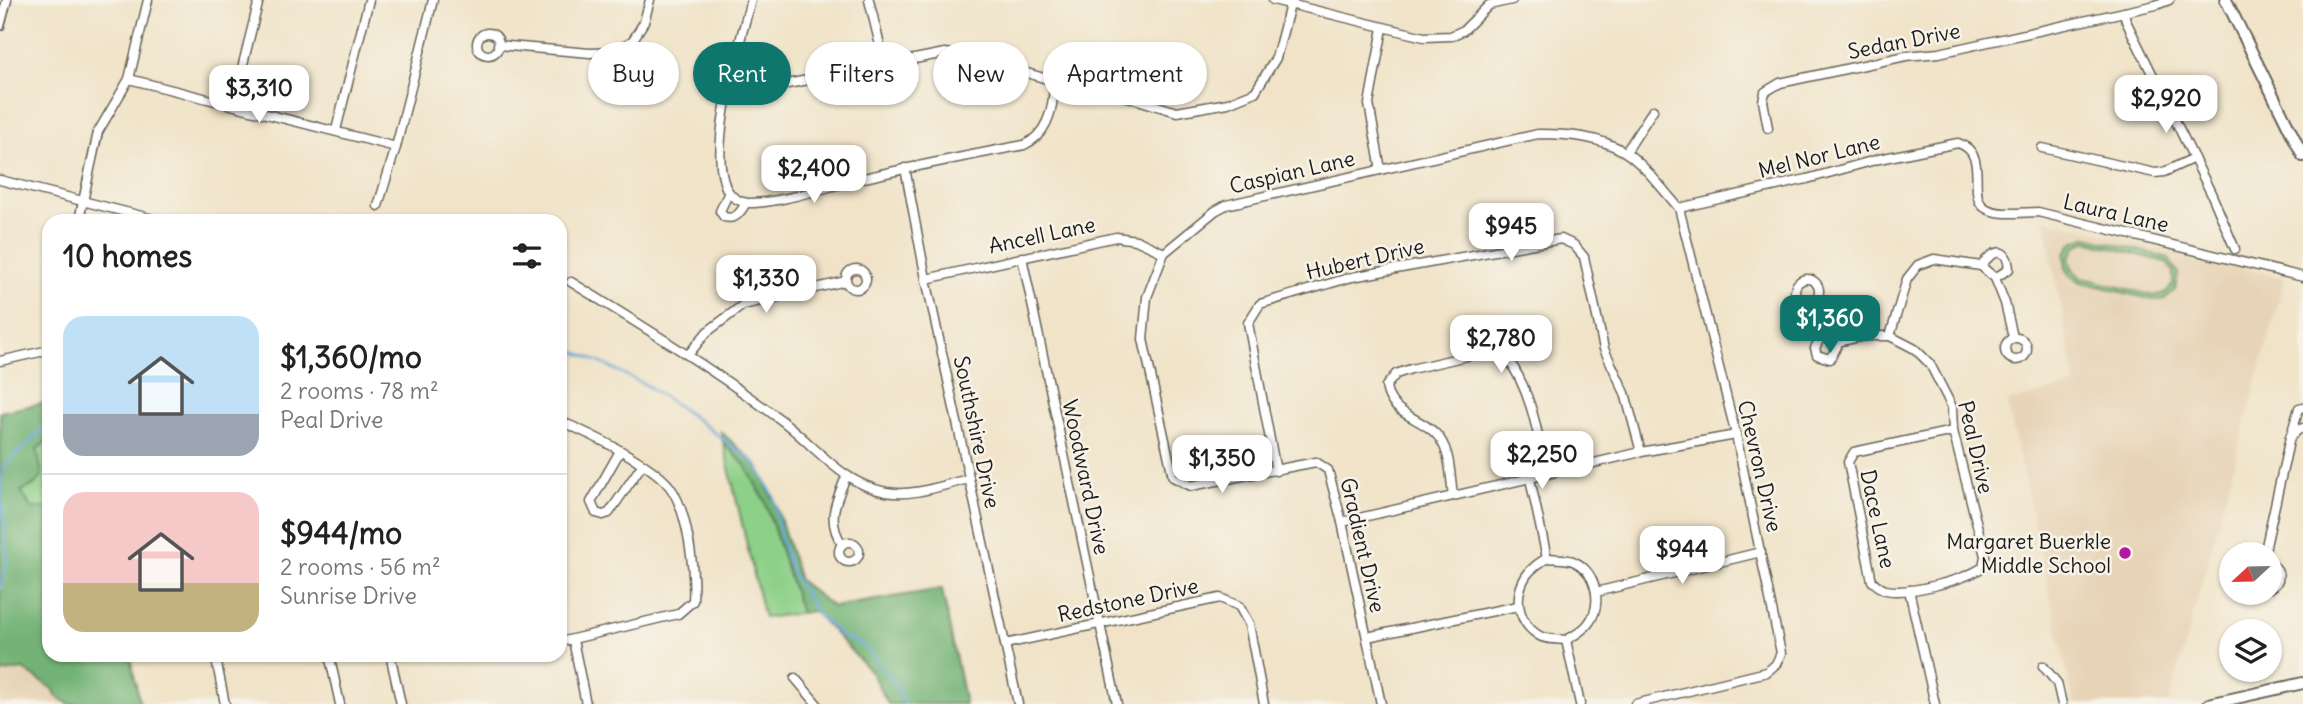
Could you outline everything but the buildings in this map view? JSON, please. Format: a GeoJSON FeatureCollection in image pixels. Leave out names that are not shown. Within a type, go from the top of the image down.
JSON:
{"type":"FeatureCollection","features":[{"type":"Feature","properties":{"kind":"street"},"geometry":{"type":"LineString","coordinates":[[0,26],[7,0]]}},
{"type":"Feature","properties":{"kind":"street"},"geometry":{"type":"LineString","coordinates":[[80,214],[98,132],[129,79],[148,0]]}},
{"type":"Feature","properties":{"kind":"street"},"geometry":{"type":"LineString","coordinates":[[233,104],[259,0]]}},
{"type":"Feature","properties":{"kind":"street"},"geometry":{"type":"LineString","coordinates":[[336,130],[369,0]]}},
{"type":"Feature","properties":{"kind":"street"},"geometry":{"type":"LineString","coordinates":[[378,206],[396,147],[433,0]]}},
{"type":"Feature","properties":{"kind":"street"},"geometry":{"type":"LineString","coordinates":[[498,45],[590,53],[615,52],[633,40],[644,22],[650,0]]}},
{"type":"Feature","properties":{"kind":"street"},"geometry":{"type":"LineString","coordinates":[[741,42],[751,0]]}},
{"type":"Feature","properties":{"kind":"street"},"geometry":{"type":"LineString","coordinates":[[869,0],[879,42]]}},
{"type":"Feature","properties":{"kind":"street"},"geometry":{"type":"LineString","coordinates":[[1273,0],[1424,37],[1451,36],[1475,21],[1488,3],[1512,0]]}},
{"type":"Feature","properties":{"kind":"street","name":"Sedan Drive"},"geometry":{"type":"LineString","coordinates":[[1768,128],[1762,101],[1765,92],[1780,83],[1906,56],[1939,53],[2169,0]]}},
{"type":"Feature","properties":{"kind":"street"},"geometry":{"type":"LineString","coordinates":[[2230,1],[2303,156]]}},
{"type":"Feature","properties":{"kind":"street"},"geometry":{"type":"LineString","coordinates":[[1154,105],[1177,112],[1237,101],[1255,92],[1276,58],[1290,5]]}},
{"type":"Feature","properties":{"kind":"street"},"geometry":{"type":"LineString","coordinates":[[2124,12],[2235,249]]}},
{"type":"Feature","properties":{"kind":"street"},"geometry":{"type":"LineString","coordinates":[[1381,170],[1369,104],[1382,28]]}},
{"type":"Feature","properties":{"kind":"street"},"geometry":{"type":"LineString","coordinates":[[919,59],[945,53],[979,59],[1043,78]]}},
{"type":"Feature","properties":{"kind":"street"},"geometry":{"type":"LineString","coordinates":[[129,79],[396,147]]}},
{"type":"Feature","properties":{"kind":"street"},"geometry":{"type":"LineString","coordinates":[[726,105],[720,143],[723,173],[729,192],[736,200],[746,203],[773,200],[1032,141],[1054,105]]}},
{"type":"Feature","properties":{"kind":"street"},"geometry":{"type":"LineString","coordinates":[[1626,152],[1653,110]]}},
{"type":"Feature","properties":{"kind":"street","name":"Caspian Lane"},"geometry":{"type":"LineString","coordinates":[[1173,477],[1143,339],[1147,297],[1164,253],[1215,211],[1226,205],[1538,134],[1589,138],[1626,152]]}},
{"type":"Feature","properties":{"kind":"street","name":"Mel Nor Lane"},"geometry":{"type":"LineString","coordinates":[[1679,208],[1945,144],[1958,143],[1967,147]]}},
{"type":"Feature","properties":{"kind":"street","name":"Laura Lane"},"geometry":{"type":"LineString","coordinates":[[1967,147],[1976,165],[1978,198],[1986,209],[1995,212],[2038,212],[2303,277]]}},
{"type":"Feature","properties":{"kind":"street"},"geometry":{"type":"LineString","coordinates":[[2042,148],[2155,173],[2164,172],[2194,158]]}},
{"type":"Feature","properties":{"kind":"street","name":"Chevron Drive"},"geometry":{"type":"LineString","coordinates":[[1626,152],[1679,208],[1736,435],[1781,653],[1776,664],[1767,672],[1635,704]]}},
{"type":"Feature","properties":{"kind":"street","name":"Southshire Drive"},"geometry":{"type":"LineString","coordinates":[[905,168],[926,279],[1018,704]]}},
{"type":"Feature","properties":{"kind":"street"},"geometry":{"type":"LineString","coordinates":[[0,180],[133,214]]}},
{"type":"Feature","properties":{"kind":"street"},"geometry":{"type":"LineString","coordinates":[[729,192],[720,211],[724,217],[738,215],[746,203]]}},
{"type":"Feature","properties":{"kind":"street","name":"Ancell Lane"},"geometry":{"type":"LineString","coordinates":[[926,279],[1116,237],[1136,240],[1164,253]]}},
{"type":"Feature","properties":{"kind":"street","name":"Hubert Drive"},"geometry":{"type":"LineString","coordinates":[[1276,471],[1248,323],[1260,304],[1352,276],[1561,239],[1574,245],[1584,257],[1604,349],[1625,393],[1642,452]]}},
{"type":"Feature","properties":{"kind":"street"},"geometry":{"type":"LineString","coordinates":[[1981,266],[1992,253],[2005,254],[2010,269],[1995,278]]}},
{"type":"Feature","properties":{"kind":"street","name":"Woodward Drive"},"geometry":{"type":"LineString","coordinates":[[1022,257],[1117,704]]}},
{"type":"Feature","properties":{"kind":"street"},"geometry":{"type":"LineString","coordinates":[[1811,302],[1823,333],[1836,342],[1890,336],[1908,279],[1918,265],[1934,259],[1981,266],[1995,278],[2006,303],[2013,337]]}},
{"type":"Feature","properties":{"kind":"street"},"geometry":{"type":"LineString","coordinates":[[688,355],[707,332],[743,305],[846,281]]}},
{"type":"Feature","properties":{"kind":"street"},"geometry":{"type":"LineString","coordinates":[[571,282],[688,355],[779,418],[846,477],[886,492],[910,493],[969,479]]}},
{"type":"Feature","properties":{"kind":"street"},"geometry":{"type":"LineString","coordinates":[[1823,333],[1815,348],[1817,355],[1830,359],[1837,346],[1836,342]]}},
{"type":"Feature","properties":{"kind":"street","name":"Peal Drive"},"geometry":{"type":"LineString","coordinates":[[1890,336],[1914,349],[1930,364],[1952,407],[1953,431],[1985,556],[1983,567],[1973,573],[1909,590]]}},
{"type":"Feature","properties":{"kind":"street"},"geometry":{"type":"LineString","coordinates":[[0,361],[42,352]]}},
{"type":"Feature","properties":{"kind":"street"},"geometry":{"type":"LineString","coordinates":[[1453,496],[1447,452],[1441,441],[1435,433],[1402,412],[1387,398],[1386,386],[1396,374],[1485,352],[1505,355],[1516,370],[1537,427],[1546,474]]}},
{"type":"Feature","properties":{"kind":"street"},"geometry":{"type":"LineString","coordinates":[[2267,542],[2295,416],[2298,408],[2303,407]]}},
{"type":"Feature","properties":{"kind":"street"},"geometry":{"type":"LineString","coordinates":[[567,424],[596,436],[668,485],[680,504],[695,578],[692,601],[678,614],[567,641]]}},
{"type":"Feature","properties":{"kind":"street"},"geometry":{"type":"LineString","coordinates":[[2290,437],[2300,429]]}},
{"type":"Feature","properties":{"kind":"street","name":"Dace Lane"},"geometry":{"type":"LineString","coordinates":[[1935,704],[1909,590],[1884,590],[1872,581],[1848,462],[1854,452],[1953,431]]}},
{"type":"Feature","properties":{"kind":"street"},"geometry":{"type":"LineString","coordinates":[[1342,522],[1642,452],[1736,435]]}},
{"type":"Feature","properties":{"kind":"street"},"geometry":{"type":"LineString","coordinates":[[620,452],[591,502],[596,513],[609,513],[642,465]]}},
{"type":"Feature","properties":{"kind":"street","name":"Gradient Drive"},"geometry":{"type":"LineString","coordinates":[[1173,477],[1191,486],[1316,462],[1328,470],[1342,522],[1381,704]]}},
{"type":"Feature","properties":{"kind":"street"},"geometry":{"type":"LineString","coordinates":[[842,544],[833,524],[836,501],[846,477]]}},
{"type":"Feature","properties":{"kind":"street"},"geometry":{"type":"LineString","coordinates":[[1530,480],[1547,558]]}},
{"type":"Feature","properties":{"kind":"street"},"geometry":{"type":"LineString","coordinates":[[1596,592],[1761,552]]}},
{"type":"Feature","properties":{"kind":"street"},"geometry":{"type":"LineString","coordinates":[[1547,558],[1575,562],[1590,576],[1596,592],[1596,608],[1589,624],[1566,640],[1540,637],[1523,622],[1518,606],[1520,589],[1526,575],[1547,558]]}},
{"type":"Feature","properties":{"kind":"street","name":"Redstone Drive"},"geometry":{"type":"LineString","coordinates":[[1006,644],[1220,597],[1239,606],[1249,624],[1264,704]]}},
{"type":"Feature","properties":{"kind":"street"},"geometry":{"type":"LineString","coordinates":[[1367,637],[1518,606]]}},
{"type":"Feature","properties":{"kind":"street"},"geometry":{"type":"LineString","coordinates":[[573,640],[586,704]]}},
{"type":"Feature","properties":{"kind":"street"},"geometry":{"type":"LineString","coordinates":[[1566,640],[1580,704]]}},
{"type":"Feature","properties":{"kind":"street"},"geometry":{"type":"LineString","coordinates":[[217,662],[225,704]]}},
{"type":"Feature","properties":{"kind":"street"},"geometry":{"type":"LineString","coordinates":[[331,662],[340,704]]}},
{"type":"Feature","properties":{"kind":"street"},"geometry":{"type":"LineString","coordinates":[[392,662],[401,704]]}},
{"type":"Feature","properties":{"kind":"street"},"geometry":{"type":"LineString","coordinates":[[2043,666],[2057,683],[2062,704]]}},
{"type":"Feature","properties":{"kind":"street"},"geometry":{"type":"LineString","coordinates":[[795,678],[817,704]]}},
{"type":"Feature","properties":{"kind":"street"},"geometry":{"type":"LineString","coordinates":[[2209,704],[2303,683]]}},
{"type":"Feature","properties":{"kind":"shaded area","name":"Margaret Buerkle Middle School"},"geometry":{"type":"Polygon","coordinates":[[[2044,219],[2285,278],[2169,703],[2074,704],[2007,402],[2076,385],[2044,219]]]}},
{"type":"Feature","properties":{"kind":"shaded area"},"geometry":{"type":"Polygon","coordinates":[[[23,669],[69,704],[0,704],[0,673],[23,669]]]}},
{"type":"Feature","properties":{"kind":"green space"},"geometry":{"type":"Polygon","coordinates":[[[2086,237],[2168,258],[2178,273],[2175,290],[2164,299],[2154,300],[2082,282],[2072,277],[2066,268],[2065,254],[2073,242],[2086,237]],[[2087,241],[2076,246],[2069,258],[2072,269],[2080,277],[2154,296],[2165,293],[2173,285],[2173,271],[2166,262],[2087,241]]]}},
{"type":"Feature","properties":{"kind":"green space"},"geometry":{"type":"Polygon","coordinates":[[[42,403],[42,445],[37,449],[42,476],[34,485],[21,491],[31,508],[42,508],[42,662],[131,662],[140,704],[69,704],[23,669],[0,673],[0,412],[42,403]]]}},
{"type":"Feature","properties":{"kind":"green space"},"geometry":{"type":"Polygon","coordinates":[[[721,432],[757,465],[775,502],[799,580],[833,607],[942,589],[965,704],[888,704],[871,672],[814,611],[801,613],[765,501],[745,465],[723,442],[721,432]]]}},
{"type":"Feature","properties":{"kind":"green space"},"geometry":{"type":"Polygon","coordinates":[[[723,442],[745,465],[765,501],[801,613],[764,618],[723,442]]]}},
{"type":"Feature","properties":{"kind":"green space"},"geometry":{"type":"Polygon","coordinates":[[[42,445],[42,508],[31,508],[21,491],[34,485],[39,465],[37,449],[42,445]]]}},
{"type":"Feature","properties":{"kind":"waterway"},"geometry":{"type":"LineString","coordinates":[[567,349],[646,385],[755,463],[774,497],[781,541],[791,571],[817,614],[840,635],[865,646],[896,685],[905,704]]}},
{"type":"Feature","properties":{"kind":"waterway"},"geometry":{"type":"LineString","coordinates":[[0,589],[7,563],[1,484],[3,467],[42,430]]}},
{"type":"Feature","properties":{"kind":"place","name":"Margaret Buerkle Middle School"},"geometry":{"type":"Point","coordinates":[2125,553]}}]}
